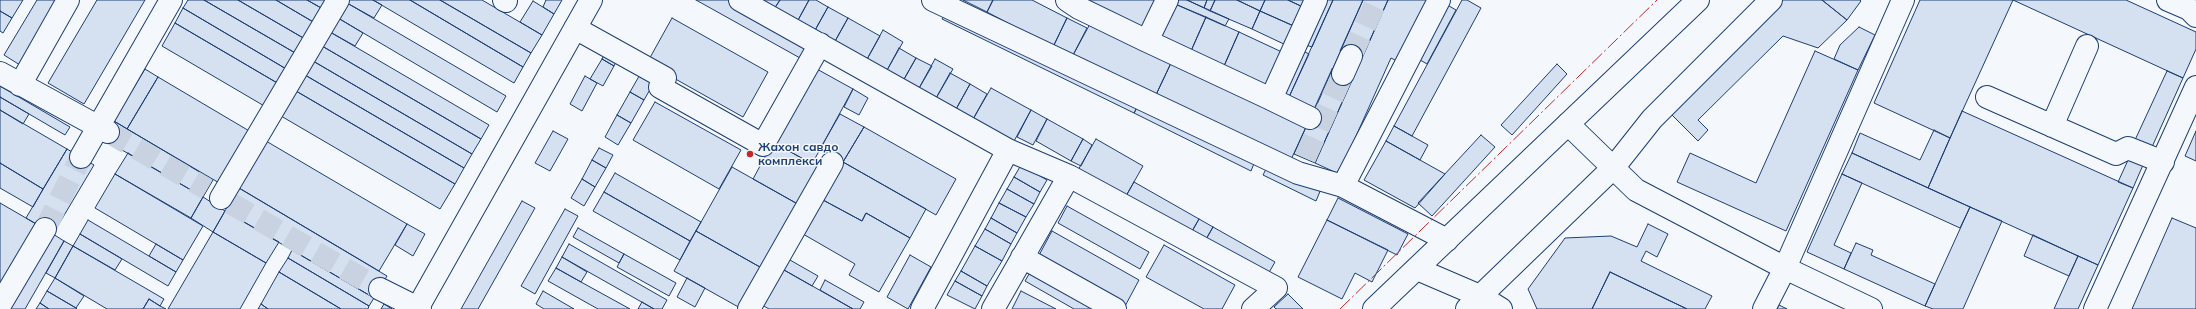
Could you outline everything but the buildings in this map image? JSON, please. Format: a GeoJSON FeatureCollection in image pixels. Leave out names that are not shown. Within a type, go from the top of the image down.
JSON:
{"type":"FeatureCollection","features":[{"type":"Feature","properties":{"kind":"main road"},"geometry":{"type":"LineString","coordinates":[[20,86],[68,0]]}},
{"type":"Feature","properties":{"kind":"main road"},"geometry":{"type":"LineString","coordinates":[[81,157],[104,129],[171,0]]}},
{"type":"Feature","properties":{"kind":"main road"},"geometry":{"type":"LineString","coordinates":[[220,197],[338,0]]}},
{"type":"Feature","properties":{"kind":"main road"},"geometry":{"type":"LineString","coordinates":[[380,289],[418,309],[591,0]]}},
{"type":"Feature","properties":{"kind":"main road"},"geometry":{"type":"LineString","coordinates":[[740,0],[1008,150],[1069,176],[1276,288],[1253,309]]}},
{"type":"Feature","properties":{"kind":"main road"},"geometry":{"type":"LineString","coordinates":[[934,0],[1301,166],[1447,240]]}},
{"type":"Feature","properties":{"kind":"main road"},"geometry":{"type":"LineString","coordinates":[[1067,0],[1079,8],[1310,118]]}},
{"type":"Feature","properties":{"kind":"main road"},"geometry":{"type":"LineString","coordinates":[[1147,41],[1167,0]]}},
{"type":"Feature","properties":{"kind":"main road"},"geometry":{"type":"LineString","coordinates":[[1271,99],[1316,0]]}},
{"type":"Feature","properties":{"kind":"main road"},"geometry":{"type":"LineString","coordinates":[[1343,186],[1439,0]]}},
{"type":"Feature","properties":{"kind":"main road"},"geometry":{"type":"LineString","coordinates":[[1374,309],[1698,0]]}},
{"type":"Feature","properties":{"kind":"main road"},"geometry":{"type":"LineString","coordinates":[[1473,303],[1614,167],[1652,119],[1771,0]]}},
{"type":"Feature","properties":{"kind":"main road"},"geometry":{"type":"LineString","coordinates":[[1764,309],[1785,268],[1902,0]]}},
{"type":"Feature","properties":{"kind":"main road"},"geometry":{"type":"LineString","coordinates":[[2168,0],[2189,9],[2196,16]]}},
{"type":"Feature","properties":{"kind":"main road"},"geometry":{"type":"LineString","coordinates":[[575,28],[665,78],[660,87],[763,145],[820,44]]}},
{"type":"Feature","properties":{"kind":"main road"},"geometry":{"type":"LineString","coordinates":[[2052,126],[2087,46]]}},
{"type":"Feature","properties":{"kind":"main road"},"geometry":{"type":"LineString","coordinates":[[0,73],[20,86],[104,129]]}},
{"type":"Feature","properties":{"kind":"main road"},"geometry":{"type":"LineString","coordinates":[[2095,309],[2196,87]]}},
{"type":"Feature","properties":{"kind":"main road"},"geometry":{"type":"LineString","coordinates":[[1987,97],[2116,154],[2128,148],[2163,162]]}},
{"type":"Feature","properties":{"kind":"main road"},"geometry":{"type":"LineString","coordinates":[[1568,124],[1636,190],[1785,268],[1870,309]]}},
{"type":"Feature","properties":{"kind":"main road"},"geometry":{"type":"LineString","coordinates":[[922,309],[1008,150]]}},
{"type":"Feature","properties":{"kind":"main road"},"geometry":{"type":"LineString","coordinates":[[749,309],[832,163]]}},
{"type":"Feature","properties":{"kind":"main road"},"geometry":{"type":"LineString","coordinates":[[993,309],[1069,176]]}},
{"type":"Feature","properties":{"kind":"main road"},"geometry":{"type":"LineString","coordinates":[[0,305],[45,230]]}},
{"type":"Feature","properties":{"kind":"main road"},"geometry":{"type":"LineString","coordinates":[[1022,258],[1115,309]]}},
{"type":"Feature","properties":{"kind":"main road"},"geometry":{"type":"LineString","coordinates":[[1417,268],[1473,303],[1501,309]]}},
{"type":"Feature","properties":{"kind":"tunnel"},"geometry":{"type":"LineString","coordinates":[[1351,56],[1377,0]]}},
{"type":"Feature","properties":{"kind":"tunnel"},"geometry":{"type":"LineString","coordinates":[[1305,158],[1343,74]]}},
{"type":"Feature","properties":{"kind":"tunnel"},"geometry":{"type":"LineString","coordinates":[[108,132],[207,189]]}},
{"type":"Feature","properties":{"kind":"tunnel"},"geometry":{"type":"LineString","coordinates":[[45,229],[81,157]]}},
{"type":"Feature","properties":{"kind":"tunnel"},"geometry":{"type":"LineString","coordinates":[[230,203],[380,289]]}},
{"type":"Feature","properties":{"kind":"power"},"geometry":{"type":"LineString","coordinates":[[1340,309],[1657,0]]}},
{"type":"Feature","properties":{"kind":"place","name":"Жахон савдо комплекси"},"geometry":{"type":"Point","coordinates":[750,154]}}]}
